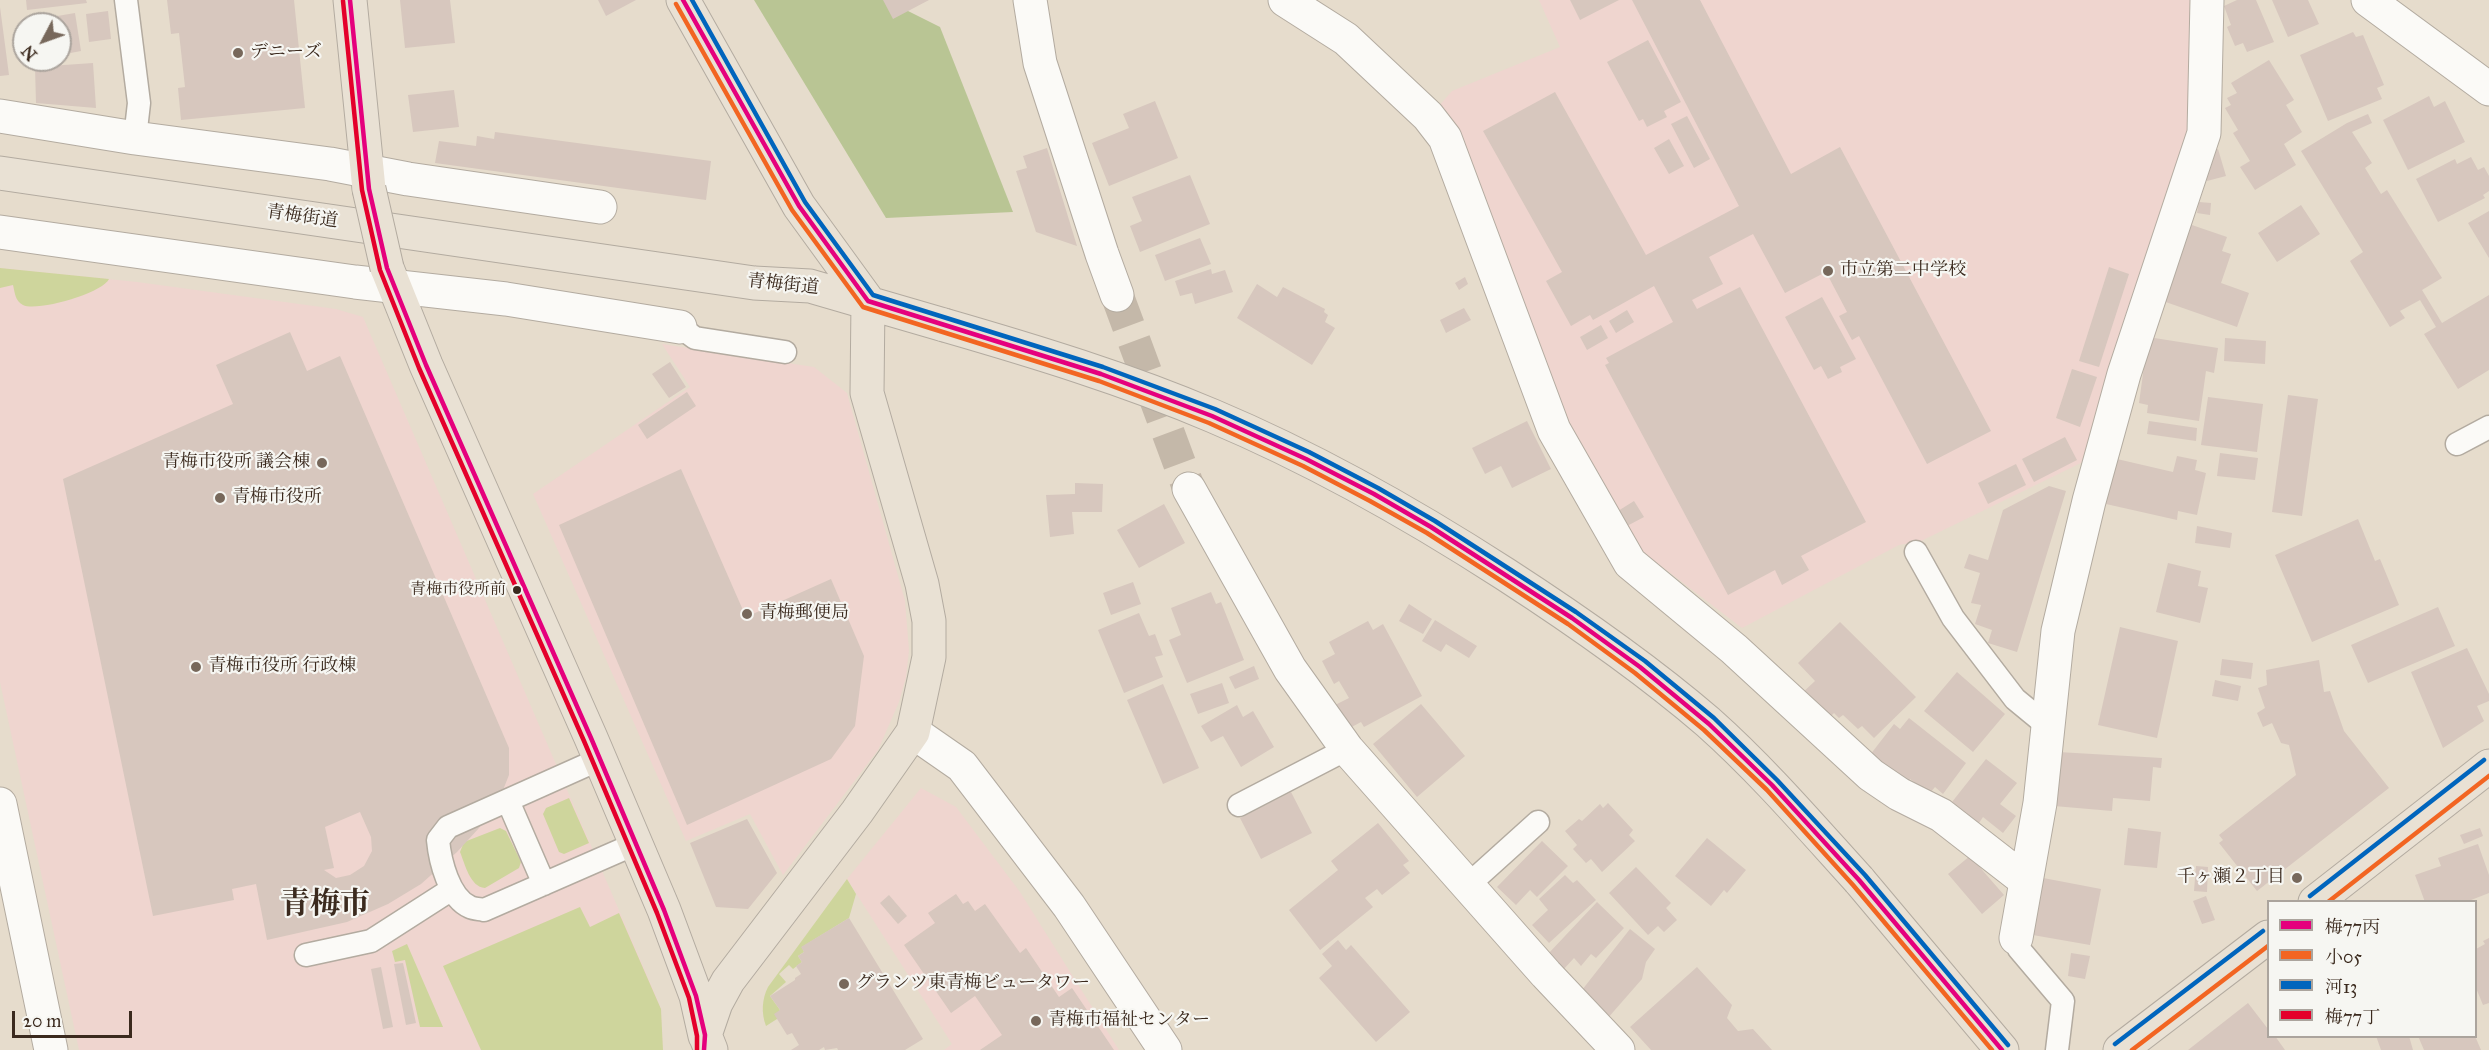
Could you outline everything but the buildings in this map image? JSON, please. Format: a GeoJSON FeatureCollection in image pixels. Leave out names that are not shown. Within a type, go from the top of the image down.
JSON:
{"type":"FeatureCollection","features":[{"type":"Feature","properties":{"kind":"main road"},"geometry":{"type":"LineString","coordinates":[[350,0],[369,180],[390,277],[435,387],[600,759],[680,951],[696,996],[706,1045]]}},
{"type":"Feature","properties":{"kind":"main road"},"geometry":{"type":"LineString","coordinates":[[683,0],[800,206],[868,301],[867,393],[922,584],[929,621],[929,657],[913,732],[857,812],[728,981],[716,1003],[706,1045]]}},
{"type":"Feature","properties":{"kind":"main road","name":"青梅街道"},"geometry":{"type":"LineString","coordinates":[[0,173],[754,283],[810,285],[1101,374],[1212,416],[1306,459],[1431,527],[1572,618],[1640,667],[1709,724],[1772,785],[1859,880],[2002,1050]]}},
{"type":"Feature","properties":{"kind":"main road"},"geometry":{"type":"LineString","coordinates":[[2318,900],[2489,766]]}},
{"type":"Feature","properties":{"kind":"main road"},"geometry":{"type":"LineString","coordinates":[[2120,1050],[2267,938]]}},
{"type":"Feature","properties":{"kind":"street"},"geometry":{"type":"LineString","coordinates":[[1030,0],[1040,63],[1117,295]]}},
{"type":"Feature","properties":{"kind":"street"},"geometry":{"type":"LineString","coordinates":[[1285,0],[1346,39],[1428,116],[1445,138],[1554,430],[1630,563],[1734,649],[1871,775],[1899,794],[1941,815],[2026,881]]}},
{"type":"Feature","properties":{"kind":"street"},"geometry":{"type":"LineString","coordinates":[[2016,938],[2040,803],[2058,631],[2124,374],[2204,134],[2207,0]]}},
{"type":"Feature","properties":{"kind":"street"},"geometry":{"type":"LineString","coordinates":[[2368,0],[2489,89]]}},
{"type":"Feature","properties":{"kind":"street"},"geometry":{"type":"LineString","coordinates":[[0,116],[135,138],[280,157],[369,180],[600,207]]}},
{"type":"Feature","properties":{"kind":"street"},"geometry":{"type":"LineString","coordinates":[[0,232],[390,277],[506,299],[680,327]]}},
{"type":"Feature","properties":{"kind":"street"},"geometry":{"type":"LineString","coordinates":[[1189,489],[1290,669],[1347,749],[1467,886],[1618,1050]]}},
{"type":"Feature","properties":{"kind":"street"},"geometry":{"type":"LineString","coordinates":[[913,732],[962,766],[1069,906],[1165,1050]]}},
{"type":"Feature","properties":{"kind":"street"},"geometry":{"type":"LineString","coordinates":[[0,804],[51,1050]]}},
{"type":"Feature","properties":{"kind":"lane"},"geometry":{"type":"LineString","coordinates":[[126,0],[139,103],[135,138]]}},
{"type":"Feature","properties":{"kind":"lane"},"geometry":{"type":"LineString","coordinates":[[680,327],[695,338],[785,352]]}},
{"type":"Feature","properties":{"kind":"lane"},"geometry":{"type":"LineString","coordinates":[[2457,444],[2489,427]]}},
{"type":"Feature","properties":{"kind":"lane"},"geometry":{"type":"LineString","coordinates":[[1916,552],[1960,627],[2015,699],[2049,727]]}},
{"type":"Feature","properties":{"kind":"lane"},"geometry":{"type":"LineString","coordinates":[[1239,805],[1347,749]]}},
{"type":"Feature","properties":{"kind":"lane"},"geometry":{"type":"LineString","coordinates":[[600,759],[448,827],[438,840],[440,862],[452,889],[468,907],[484,910],[635,844]]}},
{"type":"Feature","properties":{"kind":"lane"},"geometry":{"type":"LineString","coordinates":[[508,801],[544,884]]}},
{"type":"Feature","properties":{"kind":"lane"},"geometry":{"type":"LineString","coordinates":[[1467,886],[1538,822]]}},
{"type":"Feature","properties":{"kind":"lane"},"geometry":{"type":"LineString","coordinates":[[306,955],[371,941],[452,889]]}},
{"type":"Feature","properties":{"kind":"lane"},"geometry":{"type":"LineString","coordinates":[[2016,938],[2019,949],[2063,1002],[2058,1050]]}},
{"type":"Feature","properties":{"kind":"shaded area","name":"市立第二中学校"},"geometry":{"type":"Polygon","coordinates":[[[1539,0],[2191,0],[2190,134],[2089,459],[1921,541],[1899,545],[1742,628],[1635,546],[1565,426],[1438,107],[1452,91],[1560,47],[1539,0]]]}},
{"type":"Feature","properties":{"kind":"shaded area","name":"青梅市役所"},"geometry":{"type":"Polygon","coordinates":[[[0,268],[137,282],[336,309],[363,317],[656,996],[661,1009],[663,1050],[79,1050],[0,682],[0,268]]]}},
{"type":"Feature","properties":{"kind":"shaded area","name":"青梅郵便局"},"geometry":{"type":"Polygon","coordinates":[[[662,344],[814,367],[847,393],[905,601],[909,650],[906,677],[899,702],[878,750],[783,875],[750,814],[686,841],[533,494],[690,387],[662,344]]]}},
{"type":"Feature","properties":{"kind":"shaded area"},"geometry":{"type":"Polygon","coordinates":[[[921,788],[956,807],[1020,892],[1119,1050],[944,1050],[952,1044],[847,879],[921,788]]]}},
{"type":"Feature","properties":{"kind":"green space"},"geometry":{"type":"Polygon","coordinates":[[[754,0],[886,0],[940,27],[1013,212],[886,218],[754,0]]]}},
{"type":"Feature","properties":{"kind":"green space"},"geometry":{"type":"Polygon","coordinates":[[[0,268],[109,279],[95,290],[69,300],[42,306],[30,306],[18,301],[13,285],[0,288],[0,268]]]}},
{"type":"Feature","properties":{"kind":"green space"},"geometry":{"type":"Polygon","coordinates":[[[569,798],[589,843],[564,854],[559,852],[543,814],[546,808],[569,798]]]}},
{"type":"Feature","properties":{"kind":"green space"},"geometry":{"type":"Polygon","coordinates":[[[500,828],[506,831],[521,862],[519,868],[485,888],[480,887],[475,884],[469,874],[460,852],[464,842],[500,828]]]}},
{"type":"Feature","properties":{"kind":"green space"},"geometry":{"type":"Polygon","coordinates":[[[847,879],[856,894],[849,918],[802,947],[804,952],[798,956],[802,962],[793,969],[789,965],[779,974],[786,982],[770,996],[780,1010],[777,1019],[766,1026],[763,1006],[768,987],[847,879]]]}},
{"type":"Feature","properties":{"kind":"green space"},"geometry":{"type":"Polygon","coordinates":[[[580,907],[590,927],[619,913],[661,1009],[663,1050],[481,1050],[443,966],[580,907]]]}},
{"type":"Feature","properties":{"kind":"green space"},"geometry":{"type":"Polygon","coordinates":[[[407,944],[443,1027],[420,1027],[405,960],[395,962],[392,951],[407,944]]]}},
{"type":"Feature","properties":{"kind":"tunnel"},"geometry":{"type":"LineString","coordinates":[[1117,295],[1189,489]]}},
{"type":"Feature","properties":{"kind":"transit line","name":"梅77丙"},"geometry":{"type":"LineString","coordinates":[[350,0],[369,189],[387,268],[426,365],[591,738],[664,910],[696,996],[705,1035],[704,1050]]}},
{"type":"Feature","properties":{"kind":"transit line","name":"梅77丙"},"geometry":{"type":"LineString","coordinates":[[683,0],[799,206],[868,301],[1101,374],[1212,416],[1306,459],[1374,494],[1431,527],[1572,618],[1640,667],[1709,724],[1772,785],[1859,880],[2002,1050]]}},
{"type":"Feature","properties":{"kind":"transit line","name":"河13"},"geometry":{"type":"LineString","coordinates":[[692,0],[805,202],[873,295],[1103,367],[1215,409],[1309,452],[1378,488],[1435,521],[1576,612],[1645,661],[1714,718],[1777,780],[1865,875],[2008,1045]]}},
{"type":"Feature","properties":{"kind":"transit line","name":"梅77丁"},"geometry":{"type":"LineString","coordinates":[[343,1],[362,190],[380,270],[419,368],[584,741],[657,913],[689,998],[697,1036],[697,1050]]}},
{"type":"Feature","properties":{"kind":"transit line","name":"小05"},"geometry":{"type":"LineString","coordinates":[[676,4],[792,210],[863,307],[1099,381],[1209,423],[1303,466],[1370,501],[1427,533],[1568,624],[1635,673],[1704,730],[1767,790],[1853,885],[1992,1050]]}},
{"type":"Feature","properties":{"kind":"transit line","name":"河13"},"geometry":{"type":"LineString","coordinates":[[2310,896],[2484,760]]}},
{"type":"Feature","properties":{"kind":"transit line","name":"小05"},"geometry":{"type":"LineString","coordinates":[[2331,900],[2489,776]]}},
{"type":"Feature","properties":{"kind":"transit line","name":"河13"},"geometry":{"type":"LineString","coordinates":[[2115,1044],[2263,931]]}},
{"type":"Feature","properties":{"kind":"transit line","name":"小05"},"geometry":{"type":"LineString","coordinates":[[2132,1050],[2267,947]]}},
{"type":"Feature","properties":{"kind":"place","name":"デニーズ"},"geometry":{"type":"Point","coordinates":[238,53]}},
{"type":"Feature","properties":{"kind":"place","name":"市立第二中学校"},"geometry":{"type":"Point","coordinates":[1828,271]}},
{"type":"Feature","properties":{"kind":"place","name":"青梅市役所 議会棟"},"geometry":{"type":"Point","coordinates":[322,463]}},
{"type":"Feature","properties":{"kind":"place","name":"青梅市役所"},"geometry":{"type":"Point","coordinates":[220,498]}},
{"type":"Feature","properties":{"kind":"place","name":"青梅市役所前"},"geometry":{"type":"Point","coordinates":[517,590]}},
{"type":"Feature","properties":{"kind":"place","name":"青梅郵便局"},"geometry":{"type":"Point","coordinates":[747,614]}},
{"type":"Feature","properties":{"kind":"place","name":"青梅市役所 行政棟"},"geometry":{"type":"Point","coordinates":[196,667]}},
{"type":"Feature","properties":{"kind":"place","name":"千ヶ瀬２丁目"},"geometry":{"type":"Point","coordinates":[2297,878]}},
{"type":"Feature","properties":{"kind":"place","name":"グランツ東青梅ビュータワー"},"geometry":{"type":"Point","coordinates":[844,984]}},
{"type":"Feature","properties":{"kind":"place","name":"青梅市福祉センター"},"geometry":{"type":"Point","coordinates":[1036,1021]}},
{"type":"Feature","properties":{"kind":"district","name":"青梅市"},"geometry":{"type":"Point","coordinates":[325,906]}}]}
